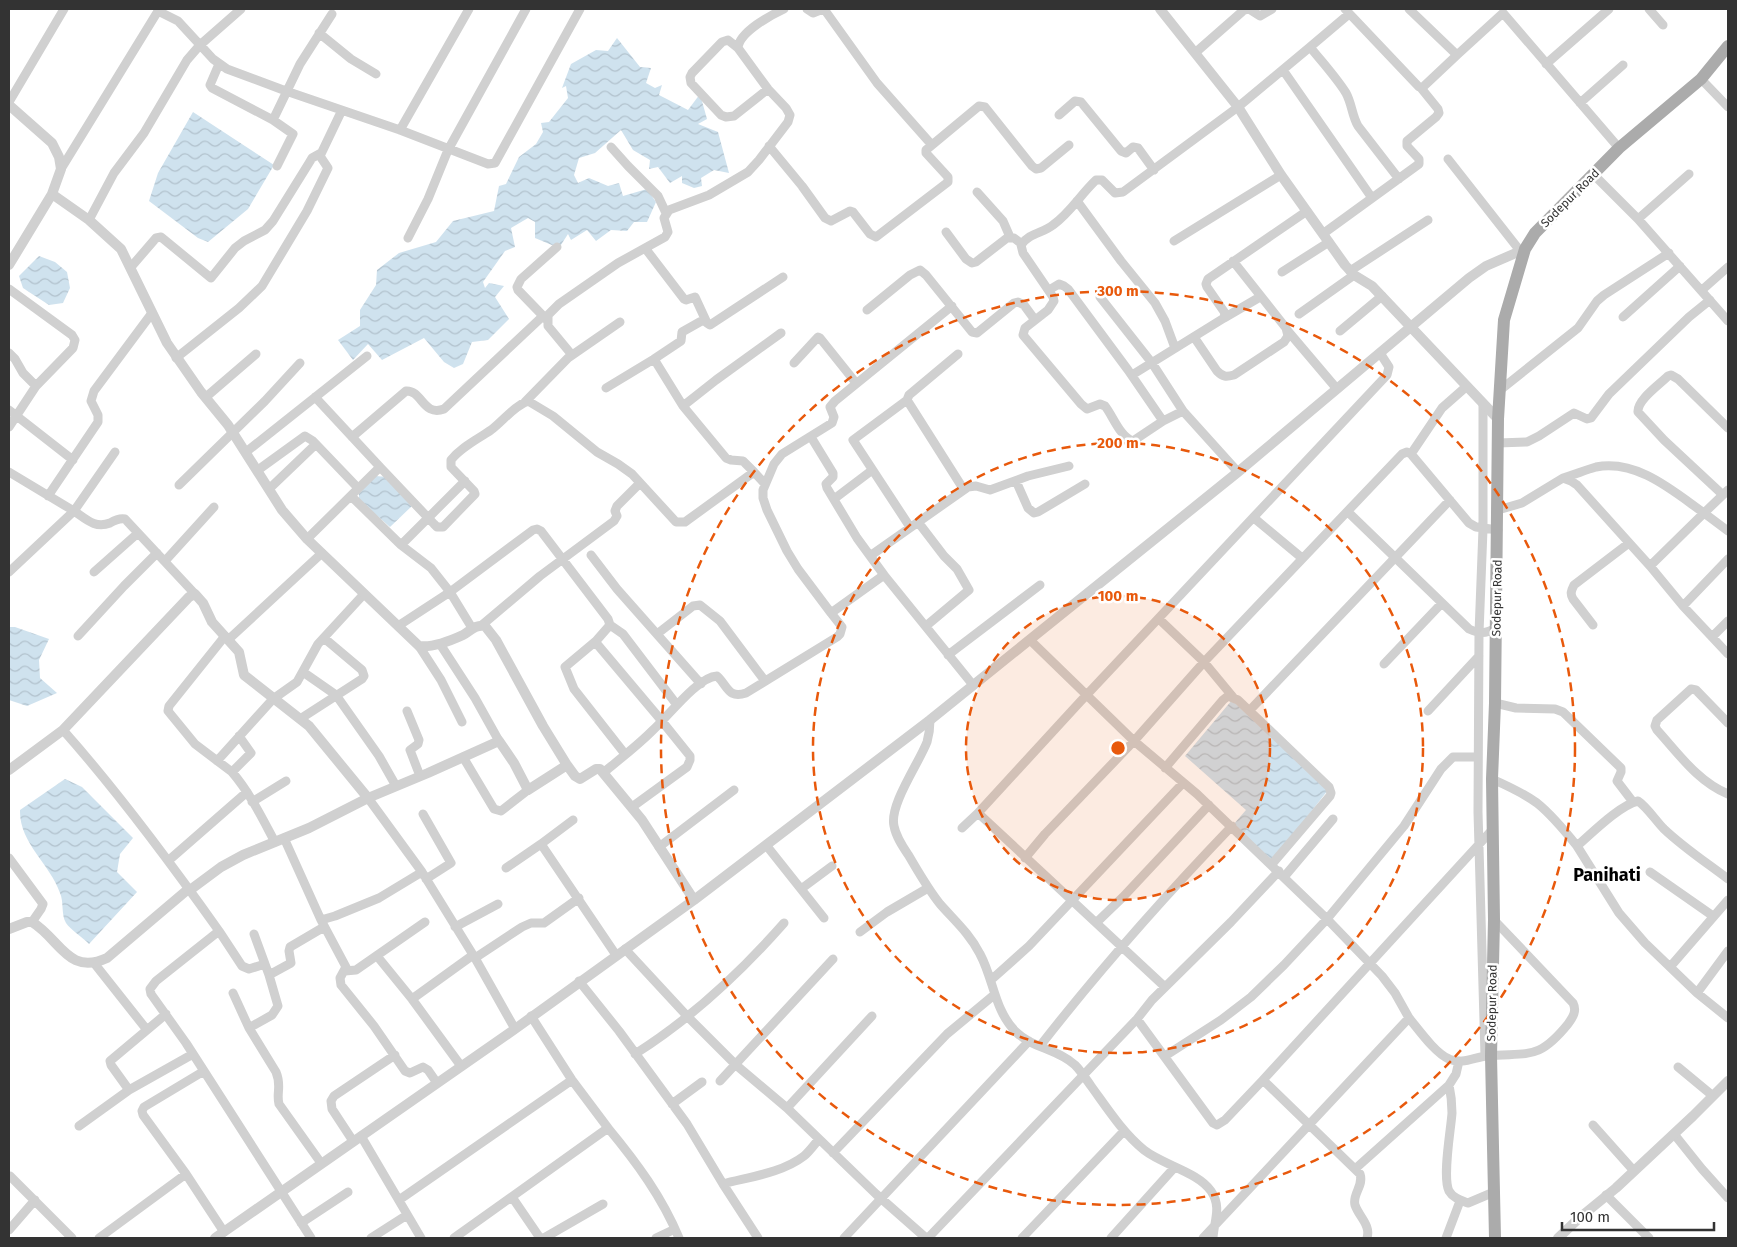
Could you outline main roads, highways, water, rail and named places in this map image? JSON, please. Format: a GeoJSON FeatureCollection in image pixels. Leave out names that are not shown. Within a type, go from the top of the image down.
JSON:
{"type":"FeatureCollection","features":[{"type":"Feature","properties":{"kind":"main road","name":"Sodepur Road"},"geometry":{"type":"LineString","coordinates":[[1495,1238],[1488,1056],[1494,920],[1492,779],[1498,530],[1498,419],[1504,320],[1523,250],[1535,233],[1619,148],[1701,79],[1728,46]]}},
{"type":"Feature","properties":{"kind":"water"},"geometry":{"type":"Polygon","coordinates":[[[617,38],[640,67],[651,68],[646,83],[655,88],[662,85],[659,95],[688,110],[700,94],[707,119],[698,124],[718,132],[729,173],[714,170],[701,178],[702,186],[694,188],[682,183],[682,176],[670,183],[658,167],[649,169],[650,160],[633,150],[621,130],[595,153],[579,158],[574,175],[578,183],[589,178],[608,186],[619,183],[623,196],[647,189],[656,202],[647,222],[634,222],[627,231],[611,230],[596,241],[587,230],[571,240],[568,234],[559,248],[535,238],[535,222],[528,218],[511,228],[515,247],[505,251],[483,282],[485,288],[489,283],[504,286],[495,297],[509,319],[488,340],[472,342],[463,364],[454,368],[444,362],[424,338],[382,360],[368,344],[353,360],[338,340],[360,326],[360,310],[376,285],[377,270],[399,253],[436,242],[453,221],[494,211],[499,186],[506,184],[519,157],[536,144],[543,132],[541,123],[549,122],[568,98],[566,86],[562,88],[571,64],[596,50],[608,51],[617,38]]]}},
{"type":"Feature","properties":{"kind":"water"},"geometry":{"type":"Polygon","coordinates":[[[193,112],[274,165],[248,209],[208,242],[198,238],[149,201],[158,173],[193,112]]]}},
{"type":"Feature","properties":{"kind":"water"},"geometry":{"type":"Polygon","coordinates":[[[39,256],[55,262],[67,272],[70,288],[63,303],[49,305],[23,288],[19,276],[39,256]]]}},
{"type":"Feature","properties":{"kind":"water"},"geometry":{"type":"Polygon","coordinates":[[[376,476],[387,477],[413,505],[390,527],[359,500],[359,491],[376,476]]]}},
{"type":"Feature","properties":{"kind":"water"},"geometry":{"type":"Polygon","coordinates":[[[9,627],[15,627],[49,639],[39,660],[40,678],[57,693],[27,706],[9,700],[9,627]]]}},
{"type":"Feature","properties":{"kind":"water"},"geometry":{"type":"Polygon","coordinates":[[[1232,700],[1328,790],[1272,862],[1233,825],[1246,810],[1185,756],[1232,700]]]}},
{"type":"Feature","properties":{"kind":"water"},"geometry":{"type":"Polygon","coordinates":[[[65,779],[82,787],[133,838],[120,854],[117,872],[137,892],[89,944],[66,923],[61,897],[55,882],[24,833],[21,822],[20,810],[65,779]]]}},
{"type":"Feature","properties":{"kind":"district","name":"Panihati"},"geometry":{"type":"Point","coordinates":[1607,875]}}]}
